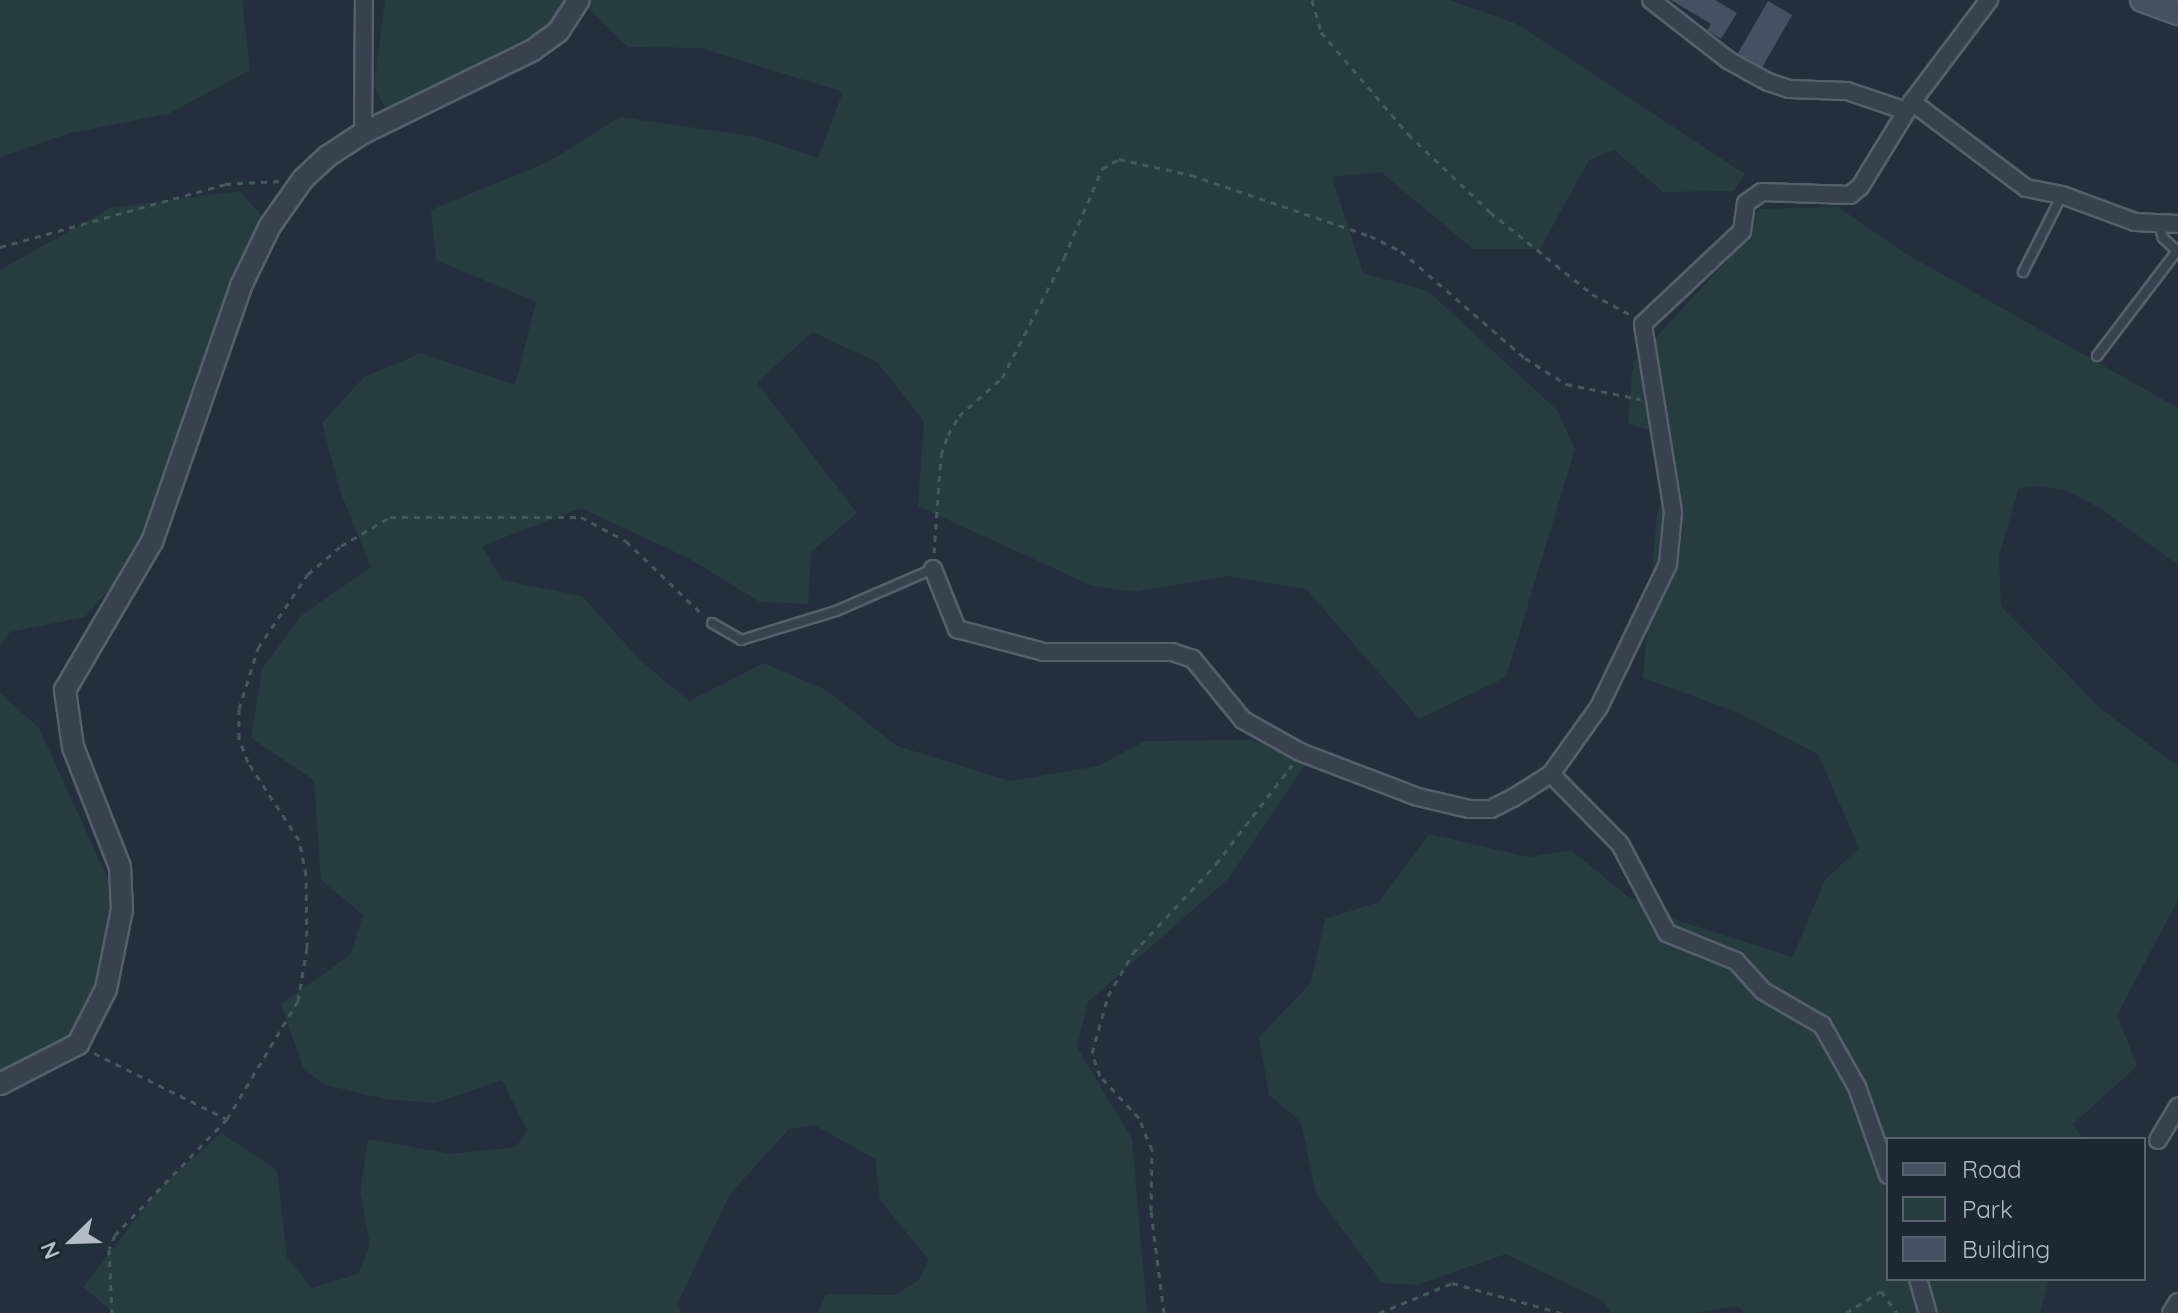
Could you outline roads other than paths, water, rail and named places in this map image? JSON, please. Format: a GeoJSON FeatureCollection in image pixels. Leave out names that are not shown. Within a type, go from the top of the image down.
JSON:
{"type":"FeatureCollection","features":[{"type":"Feature","properties":{"kind":"main road"},"geometry":{"type":"LineString","coordinates":[[2142,0],[2178,13]]}},
{"type":"Feature","properties":{"kind":"street"},"geometry":{"type":"LineString","coordinates":[[363,133],[364,0]]}},
{"type":"Feature","properties":{"kind":"street"},"geometry":{"type":"LineString","coordinates":[[0,1084],[78,1044],[106,989],[122,910],[120,867],[73,747],[65,690],[152,542],[241,286],[270,226],[303,179],[363,133],[533,50],[558,32],[579,0]]}},
{"type":"Feature","properties":{"kind":"street"},"geometry":{"type":"LineString","coordinates":[[1651,0],[1728,60],[1768,82],[1789,89],[1847,91],[1909,106],[2009,180],[2062,195],[2135,222],[2178,224]]}},
{"type":"Feature","properties":{"kind":"street"},"geometry":{"type":"LineString","coordinates":[[933,569],[957,629],[1044,652],[1172,652],[1193,659],[1243,720],[1300,752],[1418,797],[1469,809],[1491,809],[1551,774],[1599,707],[1668,564],[1673,512],[1643,324],[1742,231],[1746,203],[1762,192],[1850,195],[1860,187],[1909,106],[1989,0]]}},
{"type":"Feature","properties":{"kind":"street"},"geometry":{"type":"LineString","coordinates":[[1551,774],[1620,844],[1667,933],[1736,961],[1763,991],[1822,1025],[1857,1087],[1886,1169]]}},
{"type":"Feature","properties":{"kind":"street"},"geometry":{"type":"LineString","coordinates":[[2158,1140],[2178,1107]]}},
{"type":"Feature","properties":{"kind":"street"},"geometry":{"type":"LineString","coordinates":[[1919,1281],[1928,1313]]}},
{"type":"Feature","properties":{"kind":"street"},"geometry":{"type":"LineString","coordinates":[[2171,1313],[2178,1302]]}},
{"type":"Feature","properties":{"kind":"lane"},"geometry":{"type":"LineString","coordinates":[[2023,272],[2062,195]]}},
{"type":"Feature","properties":{"kind":"lane"},"geometry":{"type":"LineString","coordinates":[[2097,356],[2177,251],[2163,238],[2158,223]]}},
{"type":"Feature","properties":{"kind":"lane"},"geometry":{"type":"LineString","coordinates":[[712,623],[741,640],[836,611],[933,569]]}}]}
